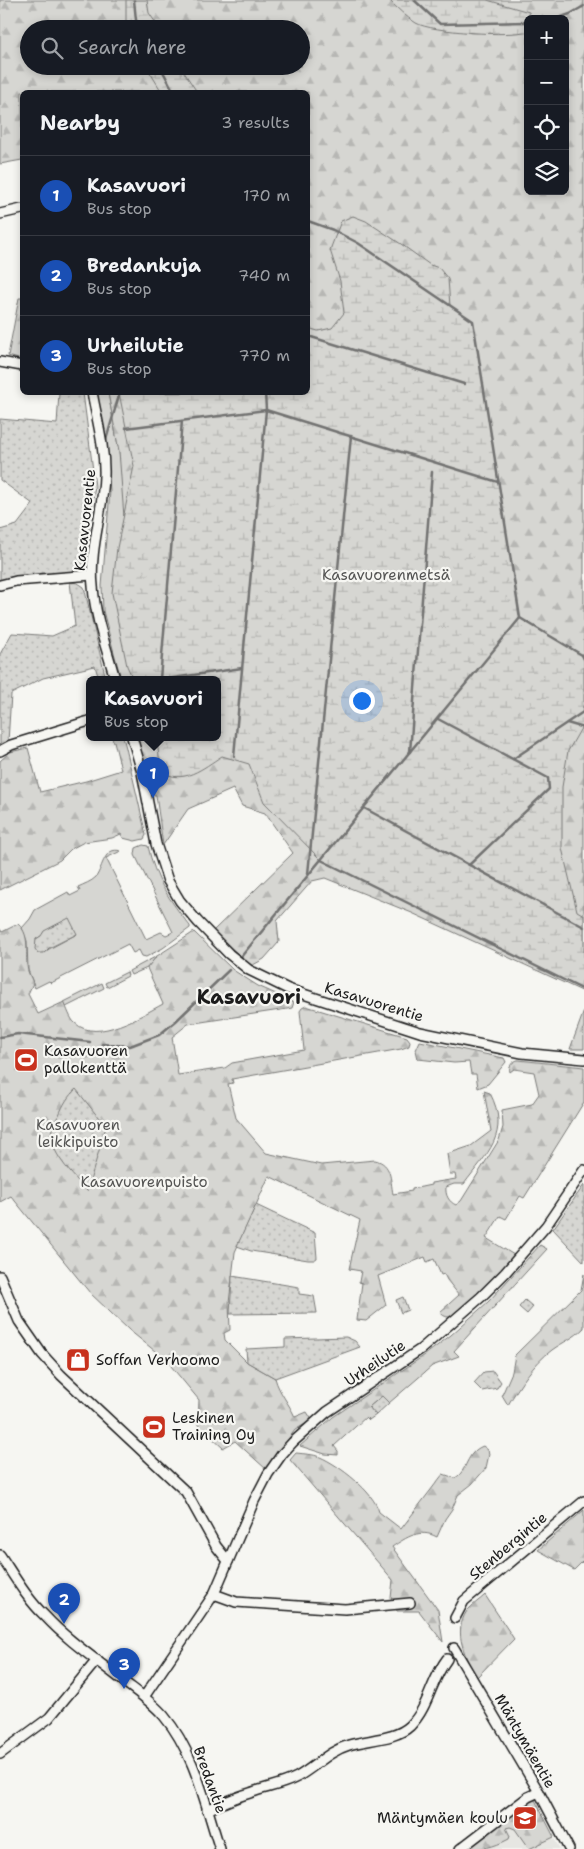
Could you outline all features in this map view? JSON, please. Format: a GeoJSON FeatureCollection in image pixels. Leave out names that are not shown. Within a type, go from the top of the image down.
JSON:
{"type":"FeatureCollection","features":[{"type":"Feature","properties":{"kind":"street"},"geometry":{"type":"LineString","coordinates":[[0,214],[20,209]]}},
{"type":"Feature","properties":{"kind":"street"},"geometry":{"type":"LineString","coordinates":[[0,362],[20,366]]}},
{"type":"Feature","properties":{"kind":"street","name":"Kasavuorentie"},"geometry":{"type":"LineString","coordinates":[[93,395],[104,458],[104,468],[92,575],[99,622],[114,676]]}},
{"type":"Feature","properties":{"kind":"street"},"geometry":{"type":"LineString","coordinates":[[0,585],[16,581],[92,575]]}},
{"type":"Feature","properties":{"kind":"street"},"geometry":{"type":"LineString","coordinates":[[0,750],[86,723]]}},
{"type":"Feature","properties":{"kind":"street","name":"Kasavuorentie"},"geometry":{"type":"LineString","coordinates":[[133,741],[142,772],[156,844],[168,881],[180,901],[198,922],[249,970],[288,989],[413,1030],[522,1053],[584,1059]]}},
{"type":"Feature","properties":{"kind":"street","name":"Urheilutie"},"geometry":{"type":"LineString","coordinates":[[144,1697],[214,1594],[254,1501],[268,1474],[293,1442],[327,1412],[421,1349],[481,1297],[546,1226],[584,1170]]}},
{"type":"Feature","properties":{"kind":"street"},"geometry":{"type":"LineString","coordinates":[[0,1276],[18,1320],[42,1354],[186,1492],[220,1553],[228,1561]]}},
{"type":"Feature","properties":{"kind":"street","name":"Stenbergintie"},"geometry":{"type":"LineString","coordinates":[[456,1618],[464,1601],[584,1501]]}},
{"type":"Feature","properties":{"kind":"street","name":"Bredantie"},"geometry":{"type":"LineString","coordinates":[[0,1555],[30,1599],[45,1617],[144,1697],[165,1717],[187,1752],[193,1766],[220,1849]]}},
{"type":"Feature","properties":{"kind":"street"},"geometry":{"type":"LineString","coordinates":[[214,1594],[236,1602],[345,1609],[410,1603]]}},
{"type":"Feature","properties":{"kind":"street","name":"Mäntymäentie"},"geometry":{"type":"LineString","coordinates":[[454,1648],[539,1792],[569,1849]]}},
{"type":"Feature","properties":{"kind":"street"},"geometry":{"type":"LineString","coordinates":[[207,1810],[250,1792],[279,1785],[298,1777],[328,1755],[348,1745],[394,1735],[408,1728],[420,1714],[439,1669],[447,1659]]}},
{"type":"Feature","properties":{"kind":"street"},"geometry":{"type":"LineString","coordinates":[[0,1754],[49,1718],[97,1660]]}},
{"type":"Feature","properties":{"kind":"street"},"geometry":{"type":"LineString","coordinates":[[460,1849],[528,1797],[539,1792]]}},
{"type":"Feature","properties":{"kind":"shaded area","name":"Mäntymäen koulu"},"geometry":{"type":"Polygon","coordinates":[[[532,1799],[560,1849],[466,1849],[532,1799]]]}},
{"type":"Feature","properties":{"kind":"green space","name":"Kasavuorenmetsä"},"geometry":{"type":"Polygon","coordinates":[[[0,0],[584,0],[584,992],[412,913],[325,878],[312,881],[277,921],[279,942],[264,959],[251,966],[213,931],[293,853],[265,813],[242,806],[233,789],[188,809],[163,845],[156,795],[154,795],[151,780],[147,777],[138,741],[221,741],[221,676],[215,676],[124,517],[119,451],[108,395],[310,395],[310,90],[20,90],[20,160],[0,164],[0,0]]]}},
{"type":"Feature","properties":{"kind":"green space"},"geometry":{"type":"Polygon","coordinates":[[[126,0],[147,0],[149,13],[154,20],[126,20],[126,0]]]}},
{"type":"Feature","properties":{"kind":"green space"},"geometry":{"type":"Polygon","coordinates":[[[389,0],[487,0],[529,12],[529,15],[524,15],[524,32],[505,34],[454,31],[424,26],[416,23],[389,0]]]}},
{"type":"Feature","properties":{"kind":"green space"},"geometry":{"type":"Polygon","coordinates":[[[152,75],[186,75],[196,90],[161,90],[152,75]]]}},
{"type":"Feature","properties":{"kind":"green space"},"geometry":{"type":"Polygon","coordinates":[[[353,216],[366,221],[430,265],[439,268],[448,279],[450,306],[473,321],[520,618],[582,655],[584,659],[584,723],[568,751],[562,787],[562,848],[577,911],[584,915],[584,990],[321,860],[264,802],[249,764],[222,756],[193,774],[185,776],[177,777],[161,771],[157,742],[159,741],[221,741],[221,676],[132,676],[127,666],[112,593],[117,548],[134,466],[119,395],[310,395],[310,329],[318,331],[332,328],[344,313],[340,281],[330,250],[341,221],[353,216]]]}},
{"type":"Feature","properties":{"kind":"green space"},"geometry":{"type":"Polygon","coordinates":[[[19,298],[20,298],[20,359],[8,356],[19,298]]]}},
{"type":"Feature","properties":{"kind":"green space"},"geometry":{"type":"Polygon","coordinates":[[[59,395],[83,395],[95,486],[84,565],[79,571],[11,578],[0,582],[0,530],[17,525],[33,504],[0,480],[0,419],[57,424],[59,395]]]}},
{"type":"Feature","properties":{"kind":"green space"},"geometry":{"type":"Polygon","coordinates":[[[97,395],[108,395],[119,451],[150,676],[120,676],[103,611],[102,586],[110,491],[107,449],[97,395]]]}},
{"type":"Feature","properties":{"kind":"green space"},"geometry":{"type":"Polygon","coordinates":[[[70,582],[78,583],[84,587],[105,676],[98,676],[95,666],[43,678],[11,694],[8,742],[0,746],[0,654],[12,633],[52,636],[75,626],[70,582]]]}},
{"type":"Feature","properties":{"kind":"green space"},"geometry":{"type":"Polygon","coordinates":[[[114,741],[124,741],[146,835],[144,839],[135,841],[123,838],[121,834],[112,838],[84,842],[71,849],[60,860],[0,890],[0,761],[10,752],[28,748],[40,792],[121,770],[114,741]]]}},
{"type":"Feature","properties":{"kind":"green space"},"geometry":{"type":"Polygon","coordinates":[[[143,845],[148,846],[164,889],[190,928],[163,948],[146,957],[142,956],[139,950],[133,953],[128,944],[51,983],[49,981],[35,988],[28,970],[27,941],[22,928],[35,910],[68,892],[70,896],[80,891],[78,887],[96,877],[107,854],[115,850],[121,851],[106,858],[146,939],[161,932],[166,935],[173,932],[135,855],[136,848],[143,845]],[[77,934],[41,936],[36,939],[44,953],[77,934]]]}},
{"type":"Feature","properties":{"kind":"green space"},"geometry":{"type":"Polygon","coordinates":[[[69,918],[77,934],[49,948],[44,953],[38,953],[35,949],[36,939],[44,931],[69,918]]]}},
{"type":"Feature","properties":{"kind":"green space","name":"Kasavuorenpuisto"},"geometry":{"type":"Polygon","coordinates":[[[18,924],[25,934],[27,965],[33,983],[28,994],[38,1014],[64,1002],[73,1021],[84,1029],[107,1029],[119,1026],[163,1004],[147,968],[157,956],[194,932],[233,970],[258,986],[294,1002],[292,1008],[188,1024],[172,1037],[178,1075],[225,1068],[232,1063],[304,1050],[300,1011],[306,1006],[407,1037],[410,1041],[409,1046],[401,1049],[232,1079],[233,1083],[228,1084],[236,1118],[266,1153],[321,1165],[375,1160],[385,1165],[389,1173],[393,1194],[412,1191],[412,1189],[431,1185],[431,1183],[456,1179],[455,1174],[450,1174],[447,1154],[471,1146],[491,1131],[484,1091],[490,1093],[496,1107],[497,1132],[488,1152],[464,1184],[454,1184],[446,1187],[448,1198],[456,1205],[461,1201],[499,1140],[503,1127],[502,1110],[532,1104],[539,1094],[534,1072],[514,1069],[510,1072],[511,1064],[518,1060],[584,1067],[584,1102],[524,1198],[520,1196],[506,1219],[500,1216],[486,1238],[514,1255],[493,1280],[464,1309],[455,1315],[444,1316],[440,1312],[459,1295],[444,1274],[441,1275],[434,1259],[427,1262],[425,1257],[378,1276],[386,1305],[366,1321],[357,1320],[362,1283],[359,1282],[361,1271],[349,1269],[360,1220],[269,1176],[235,1252],[229,1303],[230,1330],[224,1333],[225,1340],[247,1362],[275,1378],[295,1417],[307,1412],[312,1420],[295,1430],[266,1469],[235,1441],[223,1448],[198,1425],[199,1400],[166,1360],[129,1330],[90,1293],[11,1196],[0,1202],[0,929],[2,932],[18,924]]]}},
{"type":"Feature","properties":{"kind":"green space"},"geometry":{"type":"Polygon","coordinates":[[[157,956],[147,968],[131,975],[129,971],[157,956]]]}},
{"type":"Feature","properties":{"kind":"green space"},"geometry":{"type":"Polygon","coordinates":[[[127,972],[128,976],[107,987],[105,983],[127,972]]]}},
{"type":"Feature","properties":{"kind":"green space"},"geometry":{"type":"Polygon","coordinates":[[[102,983],[104,988],[66,1007],[64,1002],[102,983]]]}},
{"type":"Feature","properties":{"kind":"green space"},"geometry":{"type":"Polygon","coordinates":[[[584,1011],[584,1049],[570,1049],[584,1011]]]}},
{"type":"Feature","properties":{"kind":"green space"},"geometry":{"type":"Polygon","coordinates":[[[420,1041],[504,1058],[506,1062],[488,1084],[478,1088],[476,1074],[471,1074],[469,1062],[454,1063],[418,1059],[416,1050],[420,1041]]]}},
{"type":"Feature","properties":{"kind":"green space","name":"Kasavuoren leikkipuisto"},"geometry":{"type":"Polygon","coordinates":[[[76,1089],[106,1127],[87,1191],[57,1154],[51,1137],[55,1122],[66,1101],[76,1089]]]}},
{"type":"Feature","properties":{"kind":"green space"},"geometry":{"type":"Polygon","coordinates":[[[584,1185],[584,1262],[553,1229],[584,1185]]]}},
{"type":"Feature","properties":{"kind":"green space"},"geometry":{"type":"Polygon","coordinates":[[[256,1205],[315,1233],[317,1258],[308,1260],[251,1251],[237,1246],[256,1205]]]}},
{"type":"Feature","properties":{"kind":"green space"},"geometry":{"type":"Polygon","coordinates":[[[540,1245],[547,1249],[454,1351],[459,1356],[432,1366],[389,1403],[382,1396],[369,1407],[376,1415],[369,1420],[366,1417],[334,1446],[338,1451],[338,1455],[325,1454],[300,1446],[333,1417],[425,1355],[451,1335],[489,1301],[540,1245]]]}},
{"type":"Feature","properties":{"kind":"green space"},"geometry":{"type":"Polygon","coordinates":[[[584,1274],[584,1328],[539,1361],[508,1405],[502,1395],[512,1372],[515,1355],[581,1290],[584,1274]]]}},
{"type":"Feature","properties":{"kind":"green space"},"geometry":{"type":"Polygon","coordinates":[[[232,1276],[299,1287],[299,1294],[314,1296],[317,1313],[230,1314],[232,1276]]]}},
{"type":"Feature","properties":{"kind":"green space"},"geometry":{"type":"Polygon","coordinates":[[[403,1297],[408,1310],[401,1313],[396,1300],[403,1297]]]}},
{"type":"Feature","properties":{"kind":"green space"},"geometry":{"type":"Polygon","coordinates":[[[525,1300],[533,1307],[527,1314],[519,1307],[525,1300]]]}},
{"type":"Feature","properties":{"kind":"green space"},"geometry":{"type":"Polygon","coordinates":[[[346,1337],[355,1341],[360,1347],[275,1378],[247,1362],[246,1349],[285,1347],[285,1339],[346,1337]]]}},
{"type":"Feature","properties":{"kind":"green space"},"geometry":{"type":"Polygon","coordinates":[[[493,1371],[501,1382],[497,1388],[482,1391],[474,1383],[484,1372],[493,1371]]]}},
{"type":"Feature","properties":{"kind":"green space"},"geometry":{"type":"Polygon","coordinates":[[[382,1396],[389,1403],[376,1415],[369,1407],[382,1396]]]}},
{"type":"Feature","properties":{"kind":"green space"},"geometry":{"type":"Polygon","coordinates":[[[483,1446],[488,1450],[489,1454],[486,1468],[472,1484],[458,1495],[437,1537],[425,1533],[414,1535],[392,1547],[438,1610],[443,1642],[419,1611],[397,1611],[391,1598],[393,1580],[290,1460],[296,1453],[308,1454],[320,1457],[337,1466],[363,1488],[376,1504],[379,1512],[401,1529],[443,1474],[455,1478],[462,1471],[473,1453],[483,1446]]]}},
{"type":"Feature","properties":{"kind":"green space"},"geometry":{"type":"Polygon","coordinates":[[[584,1510],[584,1560],[574,1570],[538,1550],[584,1510]]]}},
{"type":"Feature","properties":{"kind":"green space"},"geometry":{"type":"Polygon","coordinates":[[[485,1595],[514,1639],[476,1678],[462,1645],[461,1628],[467,1611],[485,1595]]]}},
{"type":"Feature","properties":{"kind":"green space","name":"Mäntymäen koulu"},"geometry":{"type":"Polygon","coordinates":[[[533,1798],[554,1837],[529,1849],[515,1829],[510,1827],[506,1828],[510,1836],[509,1839],[503,1842],[477,1849],[465,1849],[533,1798]]]}},
{"type":"Feature","properties":{"kind":"waterway"},"geometry":{"type":"LineString","coordinates":[[134,0],[136,20]]}},
{"type":"Feature","properties":{"kind":"waterway"},"geometry":{"type":"LineString","coordinates":[[414,0],[440,24],[524,22]]}},
{"type":"Feature","properties":{"kind":"waterway"},"geometry":{"type":"LineString","coordinates":[[567,15],[584,6]]}},
{"type":"Feature","properties":{"kind":"waterway"},"geometry":{"type":"LineString","coordinates":[[165,75],[173,90]]}},
{"type":"Feature","properties":{"kind":"waterway"},"geometry":{"type":"LineString","coordinates":[[240,958],[520,618],[473,321],[358,243],[333,230],[310,222]]}},
{"type":"Feature","properties":{"kind":"waterway"},"geometry":{"type":"LineString","coordinates":[[310,337],[464,384]]}},
{"type":"Feature","properties":{"kind":"waterway"},"geometry":{"type":"LineString","coordinates":[[106,440],[119,395]]}},
{"type":"Feature","properties":{"kind":"waterway"},"geometry":{"type":"LineString","coordinates":[[234,756],[266,410],[265,395]]}},
{"type":"Feature","properties":{"kind":"waterway"},"geometry":{"type":"LineString","coordinates":[[126,428],[266,410],[498,482]]}},
{"type":"Feature","properties":{"kind":"waterway"},"geometry":{"type":"LineString","coordinates":[[160,676],[182,421]]}},
{"type":"Feature","properties":{"kind":"waterway"},"geometry":{"type":"LineString","coordinates":[[308,874],[351,436]]}},
{"type":"Feature","properties":{"kind":"waterway"},"geometry":{"type":"LineString","coordinates":[[410,752],[432,472]]}},
{"type":"Feature","properties":{"kind":"waterway"},"geometry":{"type":"LineString","coordinates":[[520,618],[582,655],[584,659]]}},
{"type":"Feature","properties":{"kind":"waterway"},"geometry":{"type":"LineString","coordinates":[[187,676],[242,668]]}},
{"type":"Feature","properties":{"kind":"waterway"},"geometry":{"type":"LineString","coordinates":[[513,759],[583,712],[584,706]]}},
{"type":"Feature","properties":{"kind":"waterway"},"geometry":{"type":"LineString","coordinates":[[438,719],[548,778],[549,789],[469,865]]}},
{"type":"Feature","properties":{"kind":"waterway"},"geometry":{"type":"LineString","coordinates":[[567,723],[584,728]]}},
{"type":"Feature","properties":{"kind":"waterway"},"geometry":{"type":"LineString","coordinates":[[364,808],[584,927]]}},
{"type":"Feature","properties":{"kind":"waterway"},"geometry":{"type":"LineString","coordinates":[[321,860],[584,990]]}},
{"type":"Feature","properties":{"kind":"waterway"},"geometry":{"type":"LineString","coordinates":[[102,1044],[130,1046],[159,1035],[229,970]]}},
{"type":"Feature","properties":{"kind":"waterway"},"geometry":{"type":"LineString","coordinates":[[0,1037],[18,1034],[90,1042]]}},
{"type":"Feature","properties":{"kind":"place","name":"Kasavuori"},"geometry":{"type":"Point","coordinates":[153,798]}},
{"type":"Feature","properties":{"kind":"place","name":"Kasavuoren pallokenttä"},"geometry":{"type":"Point","coordinates":[26,1060]}},
{"type":"Feature","properties":{"kind":"place","name":"Soffan Verhoomo"},"geometry":{"type":"Point","coordinates":[78,1360]}},
{"type":"Feature","properties":{"kind":"place","name":"Leskinen Training Oy"},"geometry":{"type":"Point","coordinates":[154,1427]}},
{"type":"Feature","properties":{"kind":"place","name":"Bredankuja"},"geometry":{"type":"Point","coordinates":[64,1624]}},
{"type":"Feature","properties":{"kind":"place","name":"Urheilutie"},"geometry":{"type":"Point","coordinates":[124,1689]}},
{"type":"Feature","properties":{"kind":"place","name":"Mäntymäen koulu"},"geometry":{"type":"Point","coordinates":[525,1818]}},
{"type":"Feature","properties":{"kind":"district","name":"Kasavuori"},"geometry":{"type":"Point","coordinates":[249,997]}}]}
